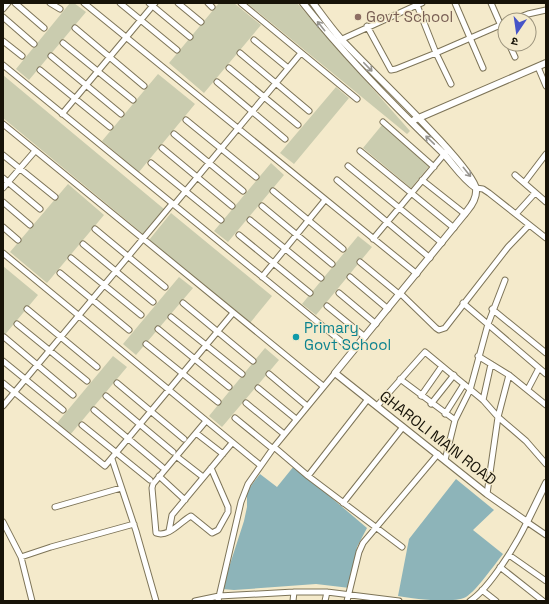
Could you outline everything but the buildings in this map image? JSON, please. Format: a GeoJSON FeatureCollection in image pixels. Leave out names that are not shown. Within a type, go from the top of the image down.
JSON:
{"type":"FeatureCollection","features":[{"type":"Feature","properties":{"kind":"street"},"geometry":{"type":"LineString","coordinates":[[3,9],[8,3]]}},
{"type":"Feature","properties":{"kind":"street"},"geometry":{"type":"LineString","coordinates":[[15,3],[44,28]]}},
{"type":"Feature","properties":{"kind":"street"},"geometry":{"type":"LineString","coordinates":[[50,3],[60,9]]}},
{"type":"Feature","properties":{"kind":"street"},"geometry":{"type":"LineString","coordinates":[[84,3],[417,274]]}},
{"type":"Feature","properties":{"kind":"street"},"geometry":{"type":"LineString","coordinates":[[120,3],[177,50]]}},
{"type":"Feature","properties":{"kind":"street"},"geometry":{"type":"LineString","coordinates":[[178,3],[201,22]]}},
{"type":"Feature","properties":{"kind":"street"},"geometry":{"type":"LineString","coordinates":[[208,3],[212,7]]}},
{"type":"Feature","properties":{"kind":"street"},"geometry":{"type":"LineString","coordinates":[[241,3],[357,99]]}},
{"type":"Feature","properties":{"kind":"street"},"geometry":{"type":"LineString","coordinates":[[303,3],[335,43],[411,121],[446,152]]}},
{"type":"Feature","properties":{"kind":"street"},"geometry":{"type":"LineString","coordinates":[[313,3],[341,39],[418,118],[446,152],[466,181],[476,188],[483,189],[546,238]]}},
{"type":"Feature","properties":{"kind":"street"},"geometry":{"type":"LineString","coordinates":[[335,43],[367,26],[416,4],[422,3]]}},
{"type":"Feature","properties":{"kind":"street"},"geometry":{"type":"LineString","coordinates":[[455,3],[483,68]]}},
{"type":"Feature","properties":{"kind":"street"},"geometry":{"type":"LineString","coordinates":[[491,3],[497,14]]}},
{"type":"Feature","properties":{"kind":"street"},"geometry":{"type":"LineString","coordinates":[[62,114],[141,20],[152,4],[190,37]]}},
{"type":"Feature","properties":{"kind":"street"},"geometry":{"type":"LineString","coordinates":[[416,4],[436,53],[451,84]]}},
{"type":"Feature","properties":{"kind":"street"},"geometry":{"type":"LineString","coordinates":[[3,17],[34,44]]}},
{"type":"Feature","properties":{"kind":"street"},"geometry":{"type":"LineString","coordinates":[[367,26],[391,70],[396,70],[497,27]]}},
{"type":"Feature","properties":{"kind":"street"},"geometry":{"type":"LineString","coordinates":[[75,28],[144,86]]}},
{"type":"Feature","properties":{"kind":"street"},"geometry":{"type":"LineString","coordinates":[[254,40],[288,68]]}},
{"type":"Feature","properties":{"kind":"street"},"geometry":{"type":"LineString","coordinates":[[3,41],[22,56]]}},
{"type":"Feature","properties":{"kind":"street"},"geometry":{"type":"LineString","coordinates":[[63,43],[134,100]]}},
{"type":"Feature","properties":{"kind":"street"},"geometry":{"type":"LineString","coordinates":[[513,52],[515,57]]}},
{"type":"Feature","properties":{"kind":"street"},"geometry":{"type":"LineString","coordinates":[[240,53],[309,111]]}},
{"type":"Feature","properties":{"kind":"street"},"geometry":{"type":"LineString","coordinates":[[3,406],[301,53]]}},
{"type":"Feature","properties":{"kind":"street"},"geometry":{"type":"LineString","coordinates":[[51,56],[121,114]]}},
{"type":"Feature","properties":{"kind":"street"},"geometry":{"type":"LineString","coordinates":[[411,121],[546,63]]}},
{"type":"Feature","properties":{"kind":"street"},"geometry":{"type":"LineString","coordinates":[[3,65],[353,351]]}},
{"type":"Feature","properties":{"kind":"street"},"geometry":{"type":"LineString","coordinates":[[538,67],[546,86]]}},
{"type":"Feature","properties":{"kind":"street"},"geometry":{"type":"LineString","coordinates":[[229,68],[298,125]]}},
{"type":"Feature","properties":{"kind":"street"},"geometry":{"type":"LineString","coordinates":[[40,70],[110,127]]}},
{"type":"Feature","properties":{"kind":"street"},"geometry":{"type":"LineString","coordinates":[[216,82],[285,139]]}},
{"type":"Feature","properties":{"kind":"street"},"geometry":{"type":"LineString","coordinates":[[186,120],[256,177]]}},
{"type":"Feature","properties":{"kind":"street"},"geometry":{"type":"LineString","coordinates":[[383,122],[434,166]]}},
{"type":"Feature","properties":{"kind":"street"},"geometry":{"type":"LineString","coordinates":[[3,124],[323,386]]}},
{"type":"Feature","properties":{"kind":"street"},"geometry":{"type":"LineString","coordinates":[[174,134],[243,191]]}},
{"type":"Feature","properties":{"kind":"street"},"geometry":{"type":"LineString","coordinates":[[162,148],[232,206]]}},
{"type":"Feature","properties":{"kind":"street"},"geometry":{"type":"LineString","coordinates":[[3,188],[35,151]]}},
{"type":"Feature","properties":{"kind":"street"},"geometry":{"type":"LineString","coordinates":[[360,152],[454,228]]}},
{"type":"Feature","properties":{"kind":"street"},"geometry":{"type":"LineString","coordinates":[[373,239],[446,152]]}},
{"type":"Feature","properties":{"kind":"street"},"geometry":{"type":"LineString","coordinates":[[524,183],[546,154]]}},
{"type":"Feature","properties":{"kind":"street"},"geometry":{"type":"LineString","coordinates":[[3,155],[55,197]]}},
{"type":"Feature","properties":{"kind":"street"},"geometry":{"type":"LineString","coordinates":[[151,163],[221,220]]}},
{"type":"Feature","properties":{"kind":"street"},"geometry":{"type":"LineString","coordinates":[[348,166],[442,243]]}},
{"type":"Feature","properties":{"kind":"street"},"geometry":{"type":"LineString","coordinates":[[515,175],[546,202]]}},
{"type":"Feature","properties":{"kind":"street"},"geometry":{"type":"LineString","coordinates":[[3,178],[40,209]]}},
{"type":"Feature","properties":{"kind":"street"},"geometry":{"type":"LineString","coordinates":[[337,180],[430,258]]}},
{"type":"Feature","properties":{"kind":"street"},"geometry":{"type":"LineString","coordinates":[[422,180],[465,214]]}},
{"type":"Feature","properties":{"kind":"street"},"geometry":{"type":"LineString","coordinates":[[218,598],[241,502],[248,484],[260,465],[296,419],[400,295],[465,214],[473,202],[476,188]]}},
{"type":"Feature","properties":{"kind":"street"},"geometry":{"type":"LineString","coordinates":[[273,191],[343,249]]}},
{"type":"Feature","properties":{"kind":"street"},"geometry":{"type":"LineString","coordinates":[[516,214],[535,193]]}},
{"type":"Feature","properties":{"kind":"street"},"geometry":{"type":"LineString","coordinates":[[262,277],[325,200]]}},
{"type":"Feature","properties":{"kind":"street"},"geometry":{"type":"LineString","coordinates":[[3,202],[30,225]]}},
{"type":"Feature","properties":{"kind":"street"},"geometry":{"type":"LineString","coordinates":[[262,206],[332,264]]}},
{"type":"Feature","properties":{"kind":"street"},"geometry":{"type":"LineString","coordinates":[[250,220],[321,278]]}},
{"type":"Feature","properties":{"kind":"street"},"geometry":{"type":"LineString","coordinates":[[360,262],[439,330],[444,328],[508,247],[529,225]]}},
{"type":"Feature","properties":{"kind":"street"},"geometry":{"type":"LineString","coordinates":[[3,227],[18,240]]}},
{"type":"Feature","properties":{"kind":"street"},"geometry":{"type":"LineString","coordinates":[[95,229],[165,287]]}},
{"type":"Feature","properties":{"kind":"street"},"geometry":{"type":"LineString","coordinates":[[239,234],[310,293]]}},
{"type":"Feature","properties":{"kind":"street"},"geometry":{"type":"LineString","coordinates":[[83,244],[153,302]]}},
{"type":"Feature","properties":{"kind":"street"},"geometry":{"type":"LineString","coordinates":[[3,253],[260,465]]}},
{"type":"Feature","properties":{"kind":"street"},"geometry":{"type":"LineString","coordinates":[[71,258],[141,315]]}},
{"type":"Feature","properties":{"kind":"street"},"geometry":{"type":"LineString","coordinates":[[60,273],[129,330]]}},
{"type":"Feature","properties":{"kind":"street"},"geometry":{"type":"LineString","coordinates":[[350,277],[388,309]]}},
{"type":"Feature","properties":{"kind":"street"},"geometry":{"type":"LineString","coordinates":[[445,460],[455,420],[470,390],[492,309],[505,280]]}},
{"type":"Feature","properties":{"kind":"street"},"geometry":{"type":"LineString","coordinates":[[339,293],[376,324]]}},
{"type":"Feature","properties":{"kind":"street"},"geometry":{"type":"LineString","coordinates":[[183,303],[253,361]]}},
{"type":"Feature","properties":{"kind":"street"},"geometry":{"type":"LineString","coordinates":[[464,303],[546,374]]}},
{"type":"Feature","properties":{"kind":"street"},"geometry":{"type":"LineString","coordinates":[[327,306],[365,337]]}},
{"type":"Feature","properties":{"kind":"street"},"geometry":{"type":"LineString","coordinates":[[28,309],[97,367]]}},
{"type":"Feature","properties":{"kind":"street"},"geometry":{"type":"LineString","coordinates":[[492,309],[546,353]]}},
{"type":"Feature","properties":{"kind":"street"},"geometry":{"type":"LineString","coordinates":[[3,382],[104,466],[112,459],[234,313]]}},
{"type":"Feature","properties":{"kind":"street"},"geometry":{"type":"LineString","coordinates":[[171,316],[242,374]]}},
{"type":"Feature","properties":{"kind":"street"},"geometry":{"type":"LineString","coordinates":[[17,324],[87,381]]}},
{"type":"Feature","properties":{"kind":"street"},"geometry":{"type":"LineString","coordinates":[[158,329],[229,387]]}},
{"type":"Feature","properties":{"kind":"street"},"geometry":{"type":"LineString","coordinates":[[4,337],[73,395]]}},
{"type":"Feature","properties":{"kind":"street"},"geometry":{"type":"LineString","coordinates":[[146,344],[218,402]]}},
{"type":"Feature","properties":{"kind":"street"},"geometry":{"type":"LineString","coordinates":[[377,406],[423,352],[454,375],[483,400],[498,417],[526,441],[546,464]]}},
{"type":"Feature","properties":{"kind":"street"},"geometry":{"type":"LineString","coordinates":[[478,356],[509,375],[546,405]]}},
{"type":"Feature","properties":{"kind":"street"},"geometry":{"type":"LineString","coordinates":[[3,361],[63,410]]}},
{"type":"Feature","properties":{"kind":"street"},"geometry":{"type":"LineString","coordinates":[[483,400],[491,364]]}},
{"type":"Feature","properties":{"kind":"street"},"geometry":{"type":"LineString","coordinates":[[421,396],[442,366]]}},
{"type":"Feature","properties":{"kind":"street"},"geometry":{"type":"LineString","coordinates":[[528,389],[539,368]]}},
{"type":"Feature","properties":{"kind":"street","name":"GHAROLI MAIN ROAD"},"geometry":{"type":"LineString","coordinates":[[334,373],[487,494],[528,522]]}},
{"type":"Feature","properties":{"kind":"street"},"geometry":{"type":"LineString","coordinates":[[269,374],[307,406]]}},
{"type":"Feature","properties":{"kind":"street"},"geometry":{"type":"LineString","coordinates":[[431,404],[454,375]]}},
{"type":"Feature","properties":{"kind":"street"},"geometry":{"type":"LineString","coordinates":[[487,494],[498,417],[509,375]]}},
{"type":"Feature","properties":{"kind":"street"},"geometry":{"type":"LineString","coordinates":[[400,378],[444,414],[455,420]]}},
{"type":"Feature","properties":{"kind":"street"},"geometry":{"type":"LineString","coordinates":[[117,383],[184,439]]}},
{"type":"Feature","properties":{"kind":"street"},"geometry":{"type":"LineString","coordinates":[[444,414],[464,384]]}},
{"type":"Feature","properties":{"kind":"street"},"geometry":{"type":"LineString","coordinates":[[258,388],[296,419]]}},
{"type":"Feature","properties":{"kind":"street"},"geometry":{"type":"LineString","coordinates":[[106,396],[203,478]]}},
{"type":"Feature","properties":{"kind":"street"},"geometry":{"type":"LineString","coordinates":[[308,476],[368,399]]}},
{"type":"Feature","properties":{"kind":"street"},"geometry":{"type":"LineString","coordinates":[[246,402],[284,434]]}},
{"type":"Feature","properties":{"kind":"street"},"geometry":{"type":"LineString","coordinates":[[94,410],[162,467]]}},
{"type":"Feature","properties":{"kind":"street"},"geometry":{"type":"LineString","coordinates":[[235,418],[308,476],[402,547]]}},
{"type":"Feature","properties":{"kind":"street"},"geometry":{"type":"LineString","coordinates":[[206,421],[174,454],[152,488],[155,531],[160,534],[169,531],[191,516],[213,533],[218,530],[226,519],[228,507],[211,468]]}},
{"type":"Feature","properties":{"kind":"street"},"geometry":{"type":"LineString","coordinates":[[82,425],[150,480]]}},
{"type":"Feature","properties":{"kind":"street"},"geometry":{"type":"LineString","coordinates":[[343,503],[403,427]]}},
{"type":"Feature","properties":{"kind":"street"},"geometry":{"type":"LineString","coordinates":[[196,433],[223,454]]}},
{"type":"Feature","properties":{"kind":"street"},"geometry":{"type":"LineString","coordinates":[[169,531],[171,516],[232,443]]}},
{"type":"Feature","properties":{"kind":"street"},"geometry":{"type":"LineString","coordinates":[[348,599],[359,552],[363,543],[438,454]]}},
{"type":"Feature","properties":{"kind":"street"},"geometry":{"type":"LineString","coordinates":[[112,459],[134,524],[156,601]]}},
{"type":"Feature","properties":{"kind":"street"},"geometry":{"type":"LineString","coordinates":[[159,476],[185,500]]}},
{"type":"Feature","properties":{"kind":"street"},"geometry":{"type":"LineString","coordinates":[[470,601],[482,590],[509,555],[528,522],[545,486]]}},
{"type":"Feature","properties":{"kind":"street"},"geometry":{"type":"LineString","coordinates":[[55,507],[121,488]]}},
{"type":"Feature","properties":{"kind":"street"},"geometry":{"type":"LineString","coordinates":[[3,522],[21,557],[32,601]]}},
{"type":"Feature","properties":{"kind":"street"},"geometry":{"type":"LineString","coordinates":[[528,522],[546,535]]}},
{"type":"Feature","properties":{"kind":"street"},"geometry":{"type":"LineString","coordinates":[[21,557],[134,524]]}},
{"type":"Feature","properties":{"kind":"street"},"geometry":{"type":"LineString","coordinates":[[509,555],[546,581]]}},
{"type":"Feature","properties":{"kind":"street"},"geometry":{"type":"LineString","coordinates":[[500,567],[543,601]]}},
{"type":"Feature","properties":{"kind":"street"},"geometry":{"type":"LineString","coordinates":[[482,590],[495,600]]}},
{"type":"Feature","properties":{"kind":"street"},"geometry":{"type":"LineString","coordinates":[[293,601],[294,592]]}},
{"type":"Feature","properties":{"kind":"street"},"geometry":{"type":"LineString","coordinates":[[195,601],[294,592],[327,592],[348,599],[399,601]]}},
{"type":"Feature","properties":{"kind":"street"},"geometry":{"type":"LineString","coordinates":[[325,601],[327,592]]}},
{"type":"Feature","properties":{"kind":"green space"},"geometry":{"type":"Polygon","coordinates":[[[70,3],[74,3],[86,12],[29,80],[16,69],[70,3]]]}},
{"type":"Feature","properties":{"kind":"green space"},"geometry":{"type":"Polygon","coordinates":[[[219,3],[234,3],[261,25],[204,93],[169,63],[219,3]]]}},
{"type":"Feature","properties":{"kind":"green space"},"geometry":{"type":"Polygon","coordinates":[[[247,3],[297,3],[410,131],[407,134],[247,3]]]}},
{"type":"Feature","properties":{"kind":"green space"},"geometry":{"type":"Polygon","coordinates":[[[158,74],[195,104],[139,172],[102,141],[158,74]]]}},
{"type":"Feature","properties":{"kind":"green space"},"geometry":{"type":"Polygon","coordinates":[[[3,75],[164,209],[143,234],[3,118],[3,75]]]}},
{"type":"Feature","properties":{"kind":"green space"},"geometry":{"type":"Polygon","coordinates":[[[336,87],[349,98],[294,164],[280,153],[336,87]]]}},
{"type":"Feature","properties":{"kind":"green space"},"geometry":{"type":"Polygon","coordinates":[[[382,125],[430,165],[411,188],[363,148],[382,125]]]}},
{"type":"Feature","properties":{"kind":"green space"},"geometry":{"type":"Polygon","coordinates":[[[271,163],[284,175],[228,242],[214,231],[271,163]]]}},
{"type":"Feature","properties":{"kind":"green space"},"geometry":{"type":"Polygon","coordinates":[[[68,184],[104,215],[47,283],[10,252],[68,184]]]}},
{"type":"Feature","properties":{"kind":"green space"},"geometry":{"type":"Polygon","coordinates":[[[171,213],[272,296],[250,323],[149,240],[171,213]]]}},
{"type":"Feature","properties":{"kind":"green space"},"geometry":{"type":"Polygon","coordinates":[[[358,236],[372,247],[316,315],[302,304],[358,236]]]}},
{"type":"Feature","properties":{"kind":"green space"},"geometry":{"type":"Polygon","coordinates":[[[3,266],[38,295],[3,337],[3,266]]]}},
{"type":"Feature","properties":{"kind":"green space"},"geometry":{"type":"Polygon","coordinates":[[[179,277],[193,288],[136,355],[123,344],[179,277]]]}},
{"type":"Feature","properties":{"kind":"green space"},"geometry":{"type":"Polygon","coordinates":[[[265,348],[279,360],[222,427],[209,416],[265,348]]]}},
{"type":"Feature","properties":{"kind":"green space"},"geometry":{"type":"Polygon","coordinates":[[[113,356],[127,367],[70,435],[57,423],[113,356]]]}},
{"type":"Feature","properties":{"kind":"water"},"geometry":{"type":"Polygon","coordinates":[[[294,466],[367,528],[357,547],[350,588],[316,584],[234,590],[222,589],[244,521],[247,507],[247,491],[260,474],[277,487],[294,466]]]}},
{"type":"Feature","properties":{"kind":"water"},"geometry":{"type":"Polygon","coordinates":[[[456,479],[494,510],[473,530],[503,554],[480,583],[466,597],[443,601],[398,596],[409,539],[456,479]]]}},
{"type":"Feature","properties":{"kind":"place","name":"Govt School"},"geometry":{"type":"Point","coordinates":[358,17]}},
{"type":"Feature","properties":{"kind":"place","name":"Primary Govt School"},"geometry":{"type":"Point","coordinates":[296,337]}}]}
